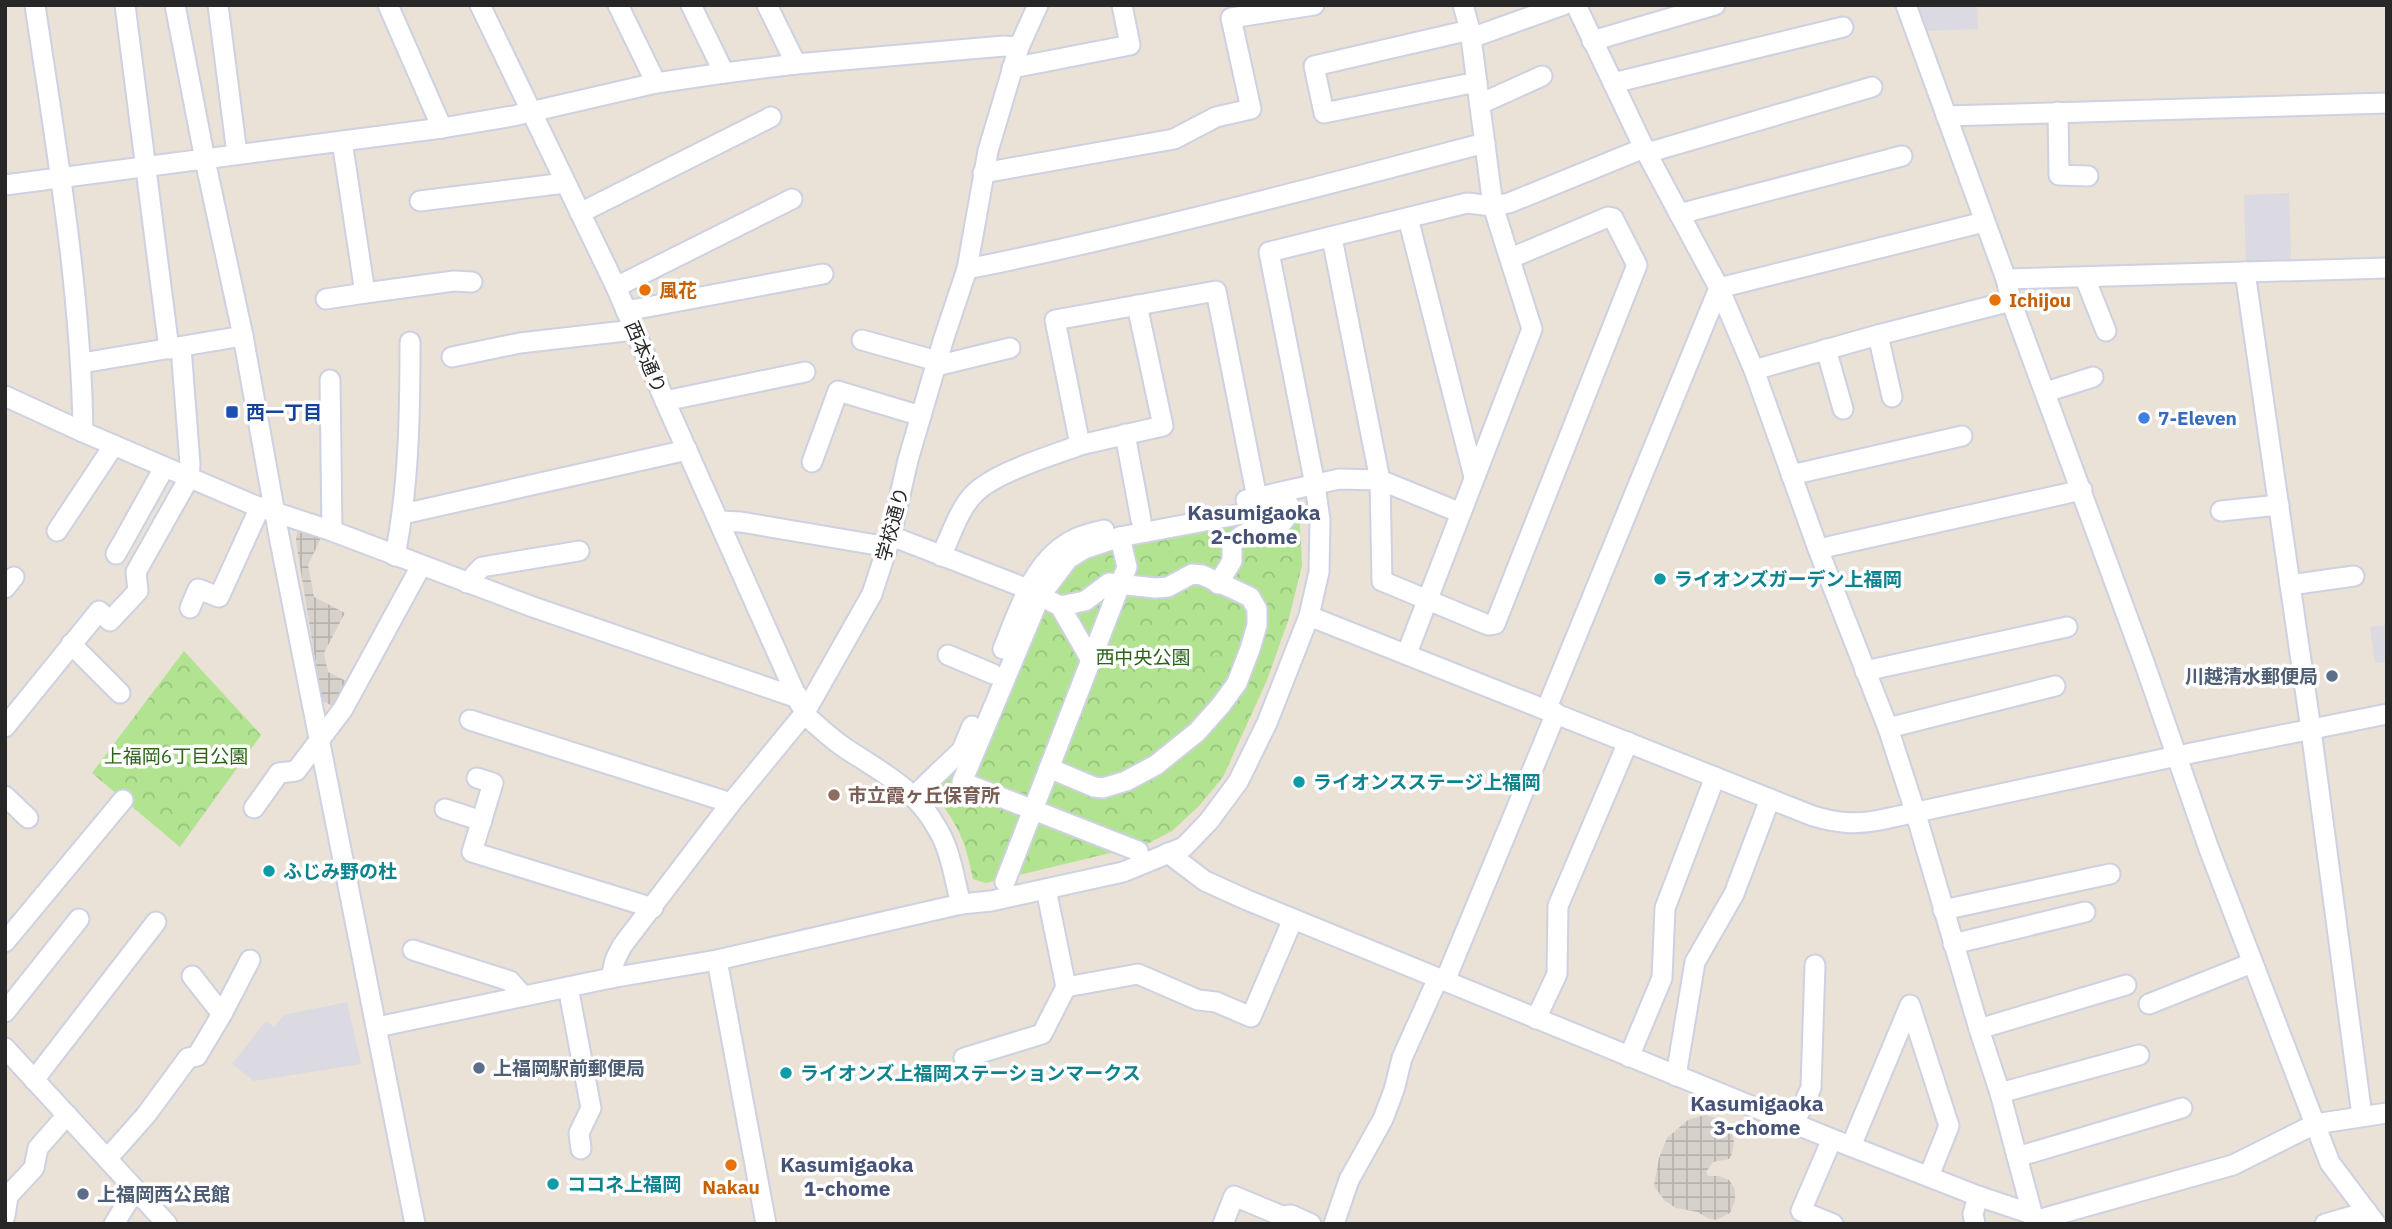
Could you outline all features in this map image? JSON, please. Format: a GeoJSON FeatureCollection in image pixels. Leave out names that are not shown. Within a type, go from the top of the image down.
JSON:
{"type":"FeatureCollection","features":[{"type":"Feature","properties":{"kind":"street"},"geometry":{"type":"LineString","coordinates":[[35,5],[61,178],[82,363],[83,432]]}},
{"type":"Feature","properties":{"kind":"street"},"geometry":{"type":"LineString","coordinates":[[5,727],[99,611],[110,621],[138,591],[136,572],[189,478],[190,464],[175,348],[146,167],[125,5]]}},
{"type":"Feature","properties":{"kind":"street"},"geometry":{"type":"LineString","coordinates":[[175,5],[243,336],[267,510],[320,740],[415,1224]]}},
{"type":"Feature","properties":{"kind":"street"},"geometry":{"type":"LineString","coordinates":[[218,5],[237,154]]}},
{"type":"Feature","properties":{"kind":"street"},"geometry":{"type":"LineString","coordinates":[[388,5],[442,128]]}},
{"type":"Feature","properties":{"kind":"street","name":"西本通り"},"geometry":{"type":"LineString","coordinates":[[480,5],[616,287],[800,704]]}},
{"type":"Feature","properties":{"kind":"street"},"geometry":{"type":"LineString","coordinates":[[618,5],[656,83]]}},
{"type":"Feature","properties":{"kind":"street"},"geometry":{"type":"LineString","coordinates":[[691,5],[724,73]]}},
{"type":"Feature","properties":{"kind":"street"},"geometry":{"type":"LineString","coordinates":[[767,5],[796,64]]}},
{"type":"Feature","properties":{"kind":"street","name":"学校通り"},"geometry":{"type":"LineString","coordinates":[[611,978],[614,960],[622,946],[731,803],[872,594],[890,539],[936,363],[967,269],[983,173],[1012,68],[1038,5]]}},
{"type":"Feature","properties":{"kind":"street"},"geometry":{"type":"LineString","coordinates":[[1012,68],[1130,45],[1122,5]]}},
{"type":"Feature","properties":{"kind":"street"},"geometry":{"type":"LineString","coordinates":[[983,173],[1174,139],[1216,117],[1251,109],[1231,18],[1293,6],[1314,5]]}},
{"type":"Feature","properties":{"kind":"street"},"geometry":{"type":"LineString","coordinates":[[1407,653],[1532,329],[1493,206],[1470,34],[1463,5]]}},
{"type":"Feature","properties":{"kind":"street"},"geometry":{"type":"LineString","coordinates":[[1477,82],[1324,113],[1314,66],[1470,34],[1563,5]]}},
{"type":"Feature","properties":{"kind":"street"},"geometry":{"type":"LineString","coordinates":[[1576,5],[1645,151],[1719,288],[1754,370],[1818,550],[1888,728],[2000,1093],[2034,1219]]}},
{"type":"Feature","properties":{"kind":"street"},"geometry":{"type":"LineString","coordinates":[[1592,41],[1715,5]]}},
{"type":"Feature","properties":{"kind":"street"},"geometry":{"type":"LineString","coordinates":[[1906,5],[2252,963],[2330,1163],[2371,1218],[2325,1224]]}},
{"type":"Feature","properties":{"kind":"street"},"geometry":{"type":"LineString","coordinates":[[1613,83],[1843,27]]}},
{"type":"Feature","properties":{"kind":"street"},"geometry":{"type":"LineString","coordinates":[[5,185],[442,128],[531,112],[656,83],[724,73],[796,64],[1004,46],[1019,47]]}},
{"type":"Feature","properties":{"kind":"street"},"geometry":{"type":"LineString","coordinates":[[1480,104],[1542,76]]}},
{"type":"Feature","properties":{"kind":"street"},"geometry":{"type":"LineString","coordinates":[[377,1027],[611,978],[717,960],[961,904],[1123,872],[1184,847],[1209,821],[1238,782],[1267,723],[1309,616],[1319,572],[1320,520],[1315,485],[1269,252],[1467,203],[1493,206],[1510,203],[1645,151],[1872,87]]}},
{"type":"Feature","properties":{"kind":"street"},"geometry":{"type":"LineString","coordinates":[[1946,116],[2387,103]]}},
{"type":"Feature","properties":{"kind":"street"},"geometry":{"type":"LineString","coordinates":[[2058,112],[2059,175],[2088,176]]}},
{"type":"Feature","properties":{"kind":"street"},"geometry":{"type":"LineString","coordinates":[[580,213],[771,117]]}},
{"type":"Feature","properties":{"kind":"street"},"geometry":{"type":"LineString","coordinates":[[342,141],[365,293]]}},
{"type":"Feature","properties":{"kind":"street"},"geometry":{"type":"LineString","coordinates":[[967,269],[1211,214],[1485,143]]}},
{"type":"Feature","properties":{"kind":"street"},"geometry":{"type":"LineString","coordinates":[[1679,214],[1902,156]]}},
{"type":"Feature","properties":{"kind":"street"},"geometry":{"type":"LineString","coordinates":[[420,201],[565,183]]}},
{"type":"Feature","properties":{"kind":"street"},"geometry":{"type":"LineString","coordinates":[[616,287],[792,199]]}},
{"type":"Feature","properties":{"kind":"street"},"geometry":{"type":"LineString","coordinates":[[1332,238],[1380,480],[1382,581],[1488,625],[1495,624],[1637,265],[1613,218],[1608,216],[1511,258]]}},
{"type":"Feature","properties":{"kind":"street"},"geometry":{"type":"LineString","coordinates":[[1408,218],[1474,477]]}},
{"type":"Feature","properties":{"kind":"street"},"geometry":{"type":"LineString","coordinates":[[1719,288],[1984,222]]}},
{"type":"Feature","properties":{"kind":"street"},"geometry":{"type":"LineString","coordinates":[[2006,279],[2387,268]]}},
{"type":"Feature","properties":{"kind":"street"},"geometry":{"type":"LineString","coordinates":[[2245,272],[2311,730],[2362,1116]]}},
{"type":"Feature","properties":{"kind":"street"},"geometry":{"type":"LineString","coordinates":[[626,311],[822,274]]}},
{"type":"Feature","properties":{"kind":"street"},"geometry":{"type":"LineString","coordinates":[[2085,278],[2106,331]]}},
{"type":"Feature","properties":{"kind":"street"},"geometry":{"type":"LineString","coordinates":[[327,299],[454,281],[472,282]]}},
{"type":"Feature","properties":{"kind":"street"},"geometry":{"type":"LineString","coordinates":[[1334,1224],[1349,1180],[1383,1119],[1402,1058],[1441,980],[1551,712],[1719,288]]}},
{"type":"Feature","properties":{"kind":"street"},"geometry":{"type":"LineString","coordinates":[[1080,445],[1055,320],[1216,291],[1257,498]]}},
{"type":"Feature","properties":{"kind":"street"},"geometry":{"type":"LineString","coordinates":[[1754,370],[2011,301]]}},
{"type":"Feature","properties":{"kind":"street"},"geometry":{"type":"LineString","coordinates":[[941,556],[975,492],[1003,475],[1080,445],[1163,426],[1137,305]]}},
{"type":"Feature","properties":{"kind":"street"},"geometry":{"type":"LineString","coordinates":[[452,357],[520,343],[634,330]]}},
{"type":"Feature","properties":{"kind":"street"},"geometry":{"type":"LineString","coordinates":[[1878,335],[1892,397]]}},
{"type":"Feature","properties":{"kind":"street"},"geometry":{"type":"LineString","coordinates":[[82,363],[243,336]]}},
{"type":"Feature","properties":{"kind":"street"},"geometry":{"type":"LineString","coordinates":[[862,340],[936,363],[1010,348]]}},
{"type":"Feature","properties":{"kind":"street"},"geometry":{"type":"LineString","coordinates":[[395,556],[403,514],[410,434],[410,342]]}},
{"type":"Feature","properties":{"kind":"street"},"geometry":{"type":"LineString","coordinates":[[1826,349],[1843,409]]}},
{"type":"Feature","properties":{"kind":"street"},"geometry":{"type":"LineString","coordinates":[[665,401],[805,372]]}},
{"type":"Feature","properties":{"kind":"street"},"geometry":{"type":"LineString","coordinates":[[2046,392],[2093,377]]}},
{"type":"Feature","properties":{"kind":"street"},"geometry":{"type":"LineString","coordinates":[[330,380],[332,531]]}},
{"type":"Feature","properties":{"kind":"street"},"geometry":{"type":"LineString","coordinates":[[812,462],[838,391],[921,416]]}},
{"type":"Feature","properties":{"kind":"street"},"geometry":{"type":"LineString","coordinates":[[5,396],[164,468],[267,510],[792,696],[845,748],[883,771],[914,796],[938,828],[950,859],[961,904]]}},
{"type":"Feature","properties":{"kind":"street"},"geometry":{"type":"LineString","coordinates":[[1125,434],[1141,520]]}},
{"type":"Feature","properties":{"kind":"street"},"geometry":{"type":"LineString","coordinates":[[1791,475],[1962,436]]}},
{"type":"Feature","properties":{"kind":"street"},"geometry":{"type":"LineString","coordinates":[[57,531],[114,444]]}},
{"type":"Feature","properties":{"kind":"street"},"geometry":{"type":"LineString","coordinates":[[403,514],[687,450]]}},
{"type":"Feature","properties":{"kind":"street"},"geometry":{"type":"LineString","coordinates":[[116,554],[164,468]]}},
{"type":"Feature","properties":{"kind":"street"},"geometry":{"type":"LineString","coordinates":[[1138,851],[962,782],[1043,564],[1061,547],[1079,537],[1141,520],[1339,479],[1380,480],[1461,513]]}},
{"type":"Feature","properties":{"kind":"street"},"geometry":{"type":"LineString","coordinates":[[1818,550],[2082,490]]}},
{"type":"Feature","properties":{"kind":"street"},"geometry":{"type":"LineString","coordinates":[[914,796],[962,750],[993,674],[1034,593],[1069,559],[1084,549],[1120,537],[1289,505],[1292,510],[1277,529],[1251,530],[1231,544],[1232,561],[1218,584]]}},
{"type":"Feature","properties":{"kind":"street"},"geometry":{"type":"LineString","coordinates":[[2221,511],[2279,505]]}},
{"type":"Feature","properties":{"kind":"street"},"geometry":{"type":"LineString","coordinates":[[190,608],[198,589],[219,597],[267,510]]}},
{"type":"Feature","properties":{"kind":"street"},"geometry":{"type":"LineString","coordinates":[[720,521],[741,522],[877,545],[890,539],[899,539],[1060,606],[1091,660]]}},
{"type":"Feature","properties":{"kind":"street"},"geometry":{"type":"LineString","coordinates":[[1005,882],[1127,567],[1120,537]]}},
{"type":"Feature","properties":{"kind":"street"},"geometry":{"type":"LineString","coordinates":[[467,583],[482,567],[579,551]]}},
{"type":"Feature","properties":{"kind":"street"},"geometry":{"type":"LineString","coordinates":[[254,808],[279,774],[296,771],[343,709],[421,566]]}},
{"type":"Feature","properties":{"kind":"street"},"geometry":{"type":"LineString","coordinates":[[1049,768],[1094,787],[1103,788],[1126,781],[1156,765],[1197,732],[1237,683],[1257,625],[1257,609],[1250,597],[1202,575],[1192,574],[1168,587],[1108,583],[1085,601],[1060,606]]}},
{"type":"Feature","properties":{"kind":"street"},"geometry":{"type":"LineString","coordinates":[[2290,585],[2354,576]]}},
{"type":"Feature","properties":{"kind":"street"},"geometry":{"type":"LineString","coordinates":[[1309,616],[1813,816],[1844,823],[1863,824],[2387,714]]}},
{"type":"Feature","properties":{"kind":"street"},"geometry":{"type":"LineString","coordinates":[[1865,671],[2067,627]]}},
{"type":"Feature","properties":{"kind":"street"},"geometry":{"type":"LineString","coordinates":[[71,644],[120,693]]}},
{"type":"Feature","properties":{"kind":"street"},"geometry":{"type":"LineString","coordinates":[[948,655],[993,674]]}},
{"type":"Feature","properties":{"kind":"street"},"geometry":{"type":"LineString","coordinates":[[1888,728],[2055,686]]}},
{"type":"Feature","properties":{"kind":"street"},"geometry":{"type":"LineString","coordinates":[[470,720],[731,803]]}},
{"type":"Feature","properties":{"kind":"street"},"geometry":{"type":"LineString","coordinates":[[1536,1019],[1557,974],[1558,906],[1628,742]]}},
{"type":"Feature","properties":{"kind":"street"},"geometry":{"type":"LineString","coordinates":[[1629,1057],[1662,978],[1665,908],[1716,777]]}},
{"type":"Feature","properties":{"kind":"street"},"geometry":{"type":"LineString","coordinates":[[477,778],[494,783],[472,852],[653,908]]}},
{"type":"Feature","properties":{"kind":"street"},"geometry":{"type":"LineString","coordinates":[[5,796],[28,818]]}},
{"type":"Feature","properties":{"kind":"street"},"geometry":{"type":"LineString","coordinates":[[1676,1076],[1695,962],[1734,894],[1770,799]]}},
{"type":"Feature","properties":{"kind":"street"},"geometry":{"type":"LineString","coordinates":[[5,942],[123,800]]}},
{"type":"Feature","properties":{"kind":"street"},"geometry":{"type":"LineString","coordinates":[[445,809],[482,821]]}},
{"type":"Feature","properties":{"kind":"street"},"geometry":{"type":"LineString","coordinates":[[1168,853],[1205,881],[1293,919],[2034,1219],[2233,1165],[2315,1124],[2387,1113]]}},
{"type":"Feature","properties":{"kind":"street"},"geometry":{"type":"LineString","coordinates":[[1943,910],[2110,874]]}},
{"type":"Feature","properties":{"kind":"street"},"geometry":{"type":"LineString","coordinates":[[964,1058],[1042,1034],[1066,987],[1046,889]]}},
{"type":"Feature","properties":{"kind":"street"},"geometry":{"type":"LineString","coordinates":[[1953,944],[2085,912]]}},
{"type":"Feature","properties":{"kind":"street"},"geometry":{"type":"LineString","coordinates":[[5,1012],[79,919]]}},
{"type":"Feature","properties":{"kind":"street"},"geometry":{"type":"LineString","coordinates":[[1066,987],[1138,974],[1198,1000],[1216,1002],[1251,1017],[1293,919]]}},
{"type":"Feature","properties":{"kind":"street"},"geometry":{"type":"LineString","coordinates":[[34,1080],[156,922]]}},
{"type":"Feature","properties":{"kind":"street"},"geometry":{"type":"LineString","coordinates":[[413,950],[510,981],[523,996]]}},
{"type":"Feature","properties":{"kind":"street"},"geometry":{"type":"LineString","coordinates":[[107,1159],[146,1115],[188,1058],[197,1056],[250,960]]}},
{"type":"Feature","properties":{"kind":"street"},"geometry":{"type":"LineString","coordinates":[[717,960],[766,1224]]}},
{"type":"Feature","properties":{"kind":"street"},"geometry":{"type":"LineString","coordinates":[[2149,1004],[2252,963]]}},
{"type":"Feature","properties":{"kind":"street"},"geometry":{"type":"LineString","coordinates":[[1794,1124],[1811,1088],[1815,965]]}},
{"type":"Feature","properties":{"kind":"street"},"geometry":{"type":"LineString","coordinates":[[192,976],[222,1014]]}},
{"type":"Feature","properties":{"kind":"street"},"geometry":{"type":"LineString","coordinates":[[1979,1029],[2126,985]]}},
{"type":"Feature","properties":{"kind":"street"},"geometry":{"type":"LineString","coordinates":[[568,987],[591,1108],[579,1133],[581,1149]]}},
{"type":"Feature","properties":{"kind":"street"},"geometry":{"type":"LineString","coordinates":[[1851,1146],[1910,1005],[1949,1126],[1929,1177]]}},
{"type":"Feature","properties":{"kind":"street"},"geometry":{"type":"LineString","coordinates":[[6,1052],[167,1224]]}},
{"type":"Feature","properties":{"kind":"street"},"geometry":{"type":"LineString","coordinates":[[2000,1093],[2138,1055]]}},
{"type":"Feature","properties":{"kind":"street"},"geometry":{"type":"LineString","coordinates":[[2017,1157],[2182,1108]]}},
{"type":"Feature","properties":{"kind":"street"},"geometry":{"type":"LineString","coordinates":[[5,1216],[8,1196],[34,1168],[38,1148],[67,1115]]}},
{"type":"Feature","properties":{"kind":"street"},"geometry":{"type":"LineString","coordinates":[[1832,1139],[1801,1211],[1833,1224]]}},
{"type":"Feature","properties":{"kind":"street"},"geometry":{"type":"LineString","coordinates":[[114,1224],[135,1190]]}},
{"type":"Feature","properties":{"kind":"street"},"geometry":{"type":"LineString","coordinates":[[1223,1224],[1234,1196],[1282,1216],[1291,1215],[1311,1224]]}},
{"type":"Feature","properties":{"kind":"street"},"geometry":{"type":"LineString","coordinates":[[1975,1224],[1973,1214],[1978,1196]]}},
{"type":"Feature","properties":{"kind":"shaded area"},"geometry":{"type":"Polygon","coordinates":[[[1918,5],[1977,5],[1978,29],[1927,31],[1918,5]]]}},
{"type":"Feature","properties":{"kind":"shaded area"},"geometry":{"type":"Polygon","coordinates":[[[2289,193],[2291,261],[2246,263],[2244,195],[2289,193]]]}},
{"type":"Feature","properties":{"kind":"shaded area"},"geometry":{"type":"Polygon","coordinates":[[[298,530],[322,536],[308,565],[314,597],[345,613],[324,653],[328,672],[348,682],[337,706],[322,701],[297,548],[298,530]]]}},
{"type":"Feature","properties":{"kind":"shaded area"},"geometry":{"type":"Polygon","coordinates":[[[2387,625],[2387,662],[2375,663],[2370,627],[2387,625]]]}},
{"type":"Feature","properties":{"kind":"shaded area"},"geometry":{"type":"Polygon","coordinates":[[[347,1002],[361,1064],[254,1081],[232,1064],[266,1021],[274,1027],[284,1015],[347,1002]]]}},
{"type":"Feature","properties":{"kind":"shaded area"},"geometry":{"type":"Polygon","coordinates":[[[1705,1115],[1725,1123],[1734,1141],[1729,1159],[1713,1162],[1706,1172],[1708,1176],[1729,1180],[1735,1189],[1735,1201],[1730,1213],[1716,1220],[1698,1212],[1676,1208],[1665,1201],[1654,1186],[1659,1158],[1667,1138],[1688,1120],[1705,1115]]]}},
{"type":"Feature","properties":{"kind":"green space","name":"西中央公園"},"geometry":{"type":"Polygon","coordinates":[[[1299,507],[1302,565],[1289,618],[1267,680],[1223,777],[1199,806],[1172,831],[1147,844],[986,883],[973,879],[959,833],[934,793],[972,755],[1035,595],[1081,547],[1299,507]]]}},
{"type":"Feature","properties":{"kind":"green space","name":"上福岡6丁目公園"},"geometry":{"type":"Polygon","coordinates":[[[184,651],[261,735],[180,847],[92,773],[184,651]]]}},
{"type":"Feature","properties":{"kind":"place","name":"風花"},"geometry":{"type":"Point","coordinates":[645,290]}},
{"type":"Feature","properties":{"kind":"place","name":"Ichijou"},"geometry":{"type":"Point","coordinates":[1995,300]}},
{"type":"Feature","properties":{"kind":"place","name":"西一丁目"},"geometry":{"type":"Point","coordinates":[232,412]}},
{"type":"Feature","properties":{"kind":"place","name":"7-Eleven"},"geometry":{"type":"Point","coordinates":[2144,418]}},
{"type":"Feature","properties":{"kind":"place","name":"ライオンズガーデン上福岡"},"geometry":{"type":"Point","coordinates":[1660,579]}},
{"type":"Feature","properties":{"kind":"place","name":"川越清水郵便局"},"geometry":{"type":"Point","coordinates":[2332,676]}},
{"type":"Feature","properties":{"kind":"place","name":"ライオンスステージ上福岡"},"geometry":{"type":"Point","coordinates":[1299,782]}},
{"type":"Feature","properties":{"kind":"place","name":"市立霞ヶ丘保育所"},"geometry":{"type":"Point","coordinates":[834,795]}},
{"type":"Feature","properties":{"kind":"place","name":"ふじみ野の杜"},"geometry":{"type":"Point","coordinates":[269,871]}},
{"type":"Feature","properties":{"kind":"place","name":"上福岡駅前郵便局"},"geometry":{"type":"Point","coordinates":[479,1068]}},
{"type":"Feature","properties":{"kind":"place","name":"ライオンズ上福岡ステーションマークス"},"geometry":{"type":"Point","coordinates":[786,1073]}},
{"type":"Feature","properties":{"kind":"place","name":"Nakau"},"geometry":{"type":"Point","coordinates":[731,1165]}},
{"type":"Feature","properties":{"kind":"place","name":"ココネ上福岡"},"geometry":{"type":"Point","coordinates":[553,1184]}},
{"type":"Feature","properties":{"kind":"place","name":"上福岡西公民館"},"geometry":{"type":"Point","coordinates":[83,1194]}},
{"type":"Feature","properties":{"kind":"district","name":"Kasumigaoka 2-chome"},"geometry":{"type":"Point","coordinates":[1254,525]}},
{"type":"Feature","properties":{"kind":"district","name":"Kasumigaoka 3-chome"},"geometry":{"type":"Point","coordinates":[1757,1116]}},
{"type":"Feature","properties":{"kind":"district","name":"Kasumigaoka 1-chome"},"geometry":{"type":"Point","coordinates":[847,1177]}}]}
